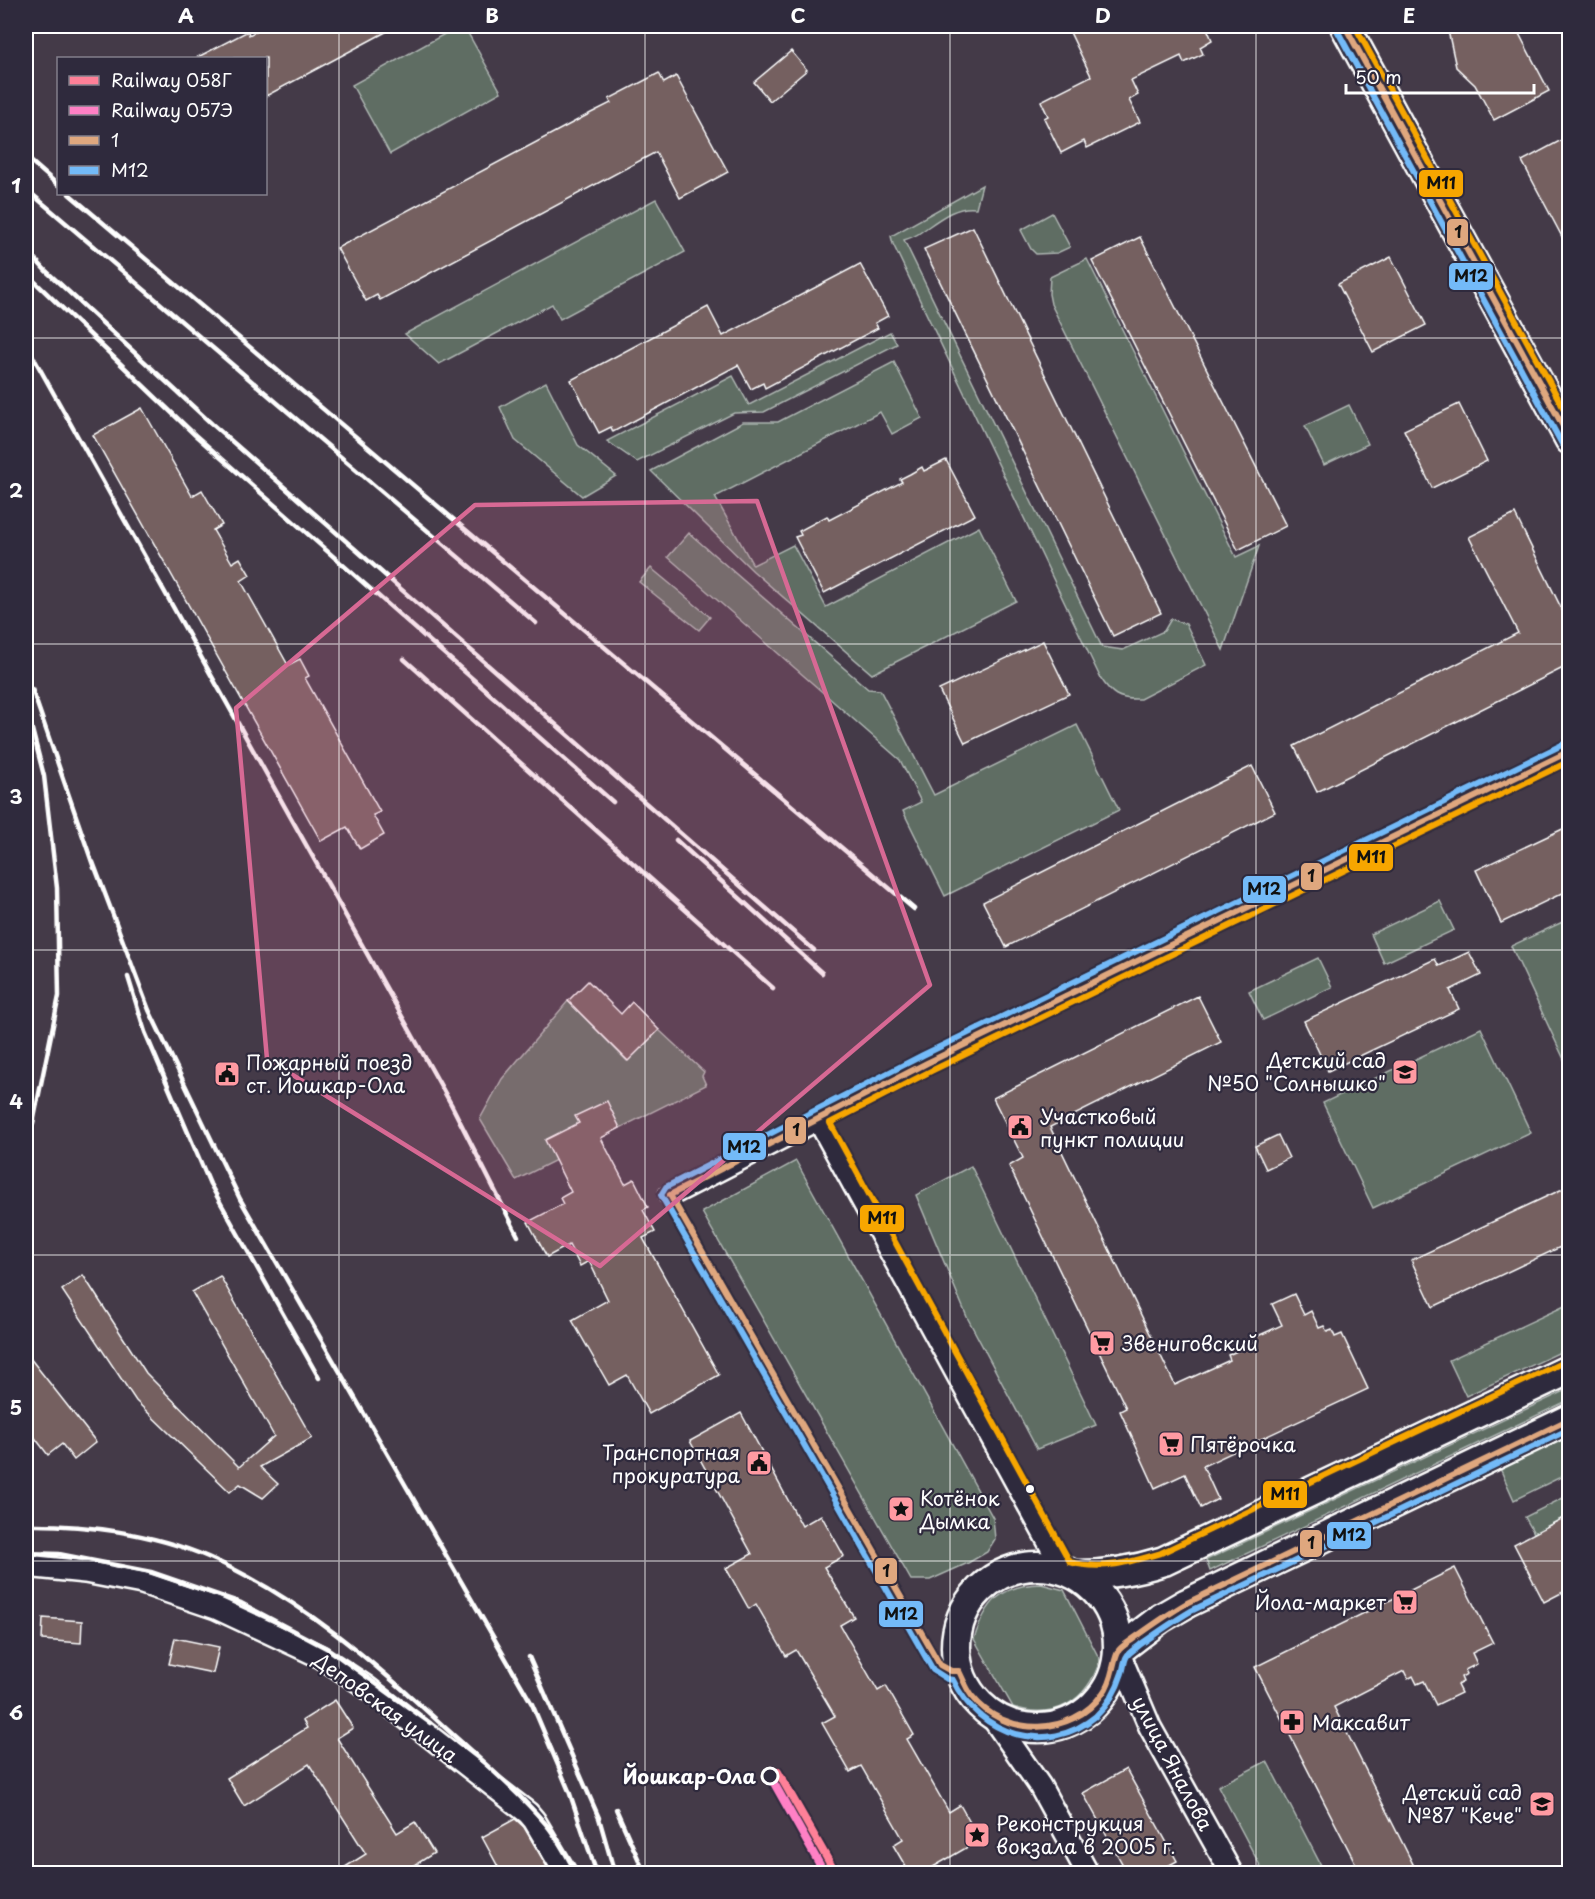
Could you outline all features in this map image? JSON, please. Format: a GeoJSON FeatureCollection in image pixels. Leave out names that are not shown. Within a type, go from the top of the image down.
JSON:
{"type":"FeatureCollection","features":[{"type":"Feature","properties":{"kind":"main road"},"geometry":{"type":"LineString","coordinates":[[1345,26],[1569,440]]}},
{"type":"Feature","properties":{"kind":"main road"},"geometry":{"type":"LineString","coordinates":[[1071,1572],[1101,1599],[1113,1620],[1118,1651],[1114,1672],[1104,1694],[1089,1710],[1071,1721],[1051,1727],[1030,1728],[1009,1724],[990,1714],[971,1695],[959,1671],[956,1646],[961,1620],[974,1597],[991,1580],[1014,1570],[1037,1567],[1109,1575],[1164,1561],[1569,1369]]}},
{"type":"Feature","properties":{"kind":"main road"},"geometry":{"type":"LineString","coordinates":[[1118,1651],[1161,1618],[1187,1603],[1569,1419]]}},
{"type":"Feature","properties":{"kind":"street"},"geometry":{"type":"LineString","coordinates":[[670,1195],[927,1063],[1569,751]]}},
{"type":"Feature","properties":{"kind":"street"},"geometry":{"type":"LineString","coordinates":[[818,1119],[1071,1572]]}},
{"type":"Feature","properties":{"kind":"street","name":"Деповская улица"},"geometry":{"type":"LineString","coordinates":[[26,1566],[85,1572],[142,1583],[216,1608],[321,1657],[365,1686],[528,1813],[566,1874]]}},
{"type":"Feature","properties":{"kind":"street","name":"улица Яналова"},"geometry":{"type":"LineString","coordinates":[[1118,1651],[1150,1727],[1232,1874]]}},
{"type":"Feature","properties":{"kind":"street"},"geometry":{"type":"LineString","coordinates":[[990,1714],[1040,1786],[1088,1874]]}},
{"type":"Feature","properties":{"kind":"highlighted area"},"geometry":{"type":"Polygon","coordinates":[[[757,501],[930,985],[600,1266],[267,1059],[236,708],[475,505],[757,501]]]}},
{"type":"Feature","properties":{"kind":"green space"},"geometry":{"type":"Polygon","coordinates":[[[459,26],[464,26],[501,92],[390,154],[352,85],[459,26]]]}},
{"type":"Feature","properties":{"kind":"green space"},"geometry":{"type":"Polygon","coordinates":[[[982,185],[976,208],[954,211],[917,235],[904,240],[1102,647],[1123,650],[1164,631],[1171,619],[1186,624],[1206,665],[1140,699],[1116,695],[1100,677],[893,244],[891,236],[982,185]]]}},
{"type":"Feature","properties":{"kind":"green space"},"geometry":{"type":"Polygon","coordinates":[[[656,199],[685,252],[560,319],[552,304],[439,364],[405,334],[656,199]]]}},
{"type":"Feature","properties":{"kind":"green space"},"geometry":{"type":"Polygon","coordinates":[[[1052,213],[1070,247],[1057,253],[1036,254],[1021,230],[1052,213]]]}},
{"type":"Feature","properties":{"kind":"green space"},"geometry":{"type":"Polygon","coordinates":[[[1087,259],[1236,557],[1259,546],[1223,650],[1051,304],[1050,277],[1087,259]]]}},
{"type":"Feature","properties":{"kind":"green space"},"geometry":{"type":"Polygon","coordinates":[[[890,332],[897,344],[764,412],[734,413],[637,462],[607,441],[733,376],[749,405],[890,332]]]}},
{"type":"Feature","properties":{"kind":"green space"},"geometry":{"type":"Polygon","coordinates":[[[894,362],[922,418],[892,434],[880,412],[715,497],[753,565],[793,545],[826,607],[979,527],[1016,601],[872,674],[753,571],[651,471],[743,422],[778,422],[894,362]]]}},
{"type":"Feature","properties":{"kind":"green space"},"geometry":{"type":"Polygon","coordinates":[[[546,382],[578,445],[616,476],[582,496],[515,440],[500,407],[546,382]]]}},
{"type":"Feature","properties":{"kind":"green space"},"geometry":{"type":"Polygon","coordinates":[[[1349,405],[1368,444],[1324,465],[1305,426],[1349,405]]]}},
{"type":"Feature","properties":{"kind":"green space"},"geometry":{"type":"Polygon","coordinates":[[[689,533],[868,689],[880,690],[934,795],[1077,725],[1119,810],[945,896],[903,811],[921,802],[900,760],[668,557],[689,533]]]}},
{"type":"Feature","properties":{"kind":"green space"},"geometry":{"type":"Polygon","coordinates":[[[651,568],[710,617],[699,630],[639,582],[651,568]]]}},
{"type":"Feature","properties":{"kind":"green space"},"geometry":{"type":"Polygon","coordinates":[[[1440,901],[1454,930],[1384,963],[1371,934],[1440,901]]]}},
{"type":"Feature","properties":{"kind":"green space"},"geometry":{"type":"Polygon","coordinates":[[[1569,919],[1569,1070],[1511,946],[1569,919]]]}},
{"type":"Feature","properties":{"kind":"green space"},"geometry":{"type":"Polygon","coordinates":[[[1318,958],[1332,987],[1263,1020],[1249,991],[1318,958]]]}},
{"type":"Feature","properties":{"kind":"green space"},"geometry":{"type":"Polygon","coordinates":[[[568,1001],[627,1061],[659,1030],[704,1072],[702,1076],[706,1085],[516,1180],[480,1119],[502,1079],[568,1001]]]}},
{"type":"Feature","properties":{"kind":"green space"},"geometry":{"type":"Polygon","coordinates":[[[1481,1028],[1531,1133],[1373,1208],[1323,1103],[1481,1028]]]}},
{"type":"Feature","properties":{"kind":"green space"},"geometry":{"type":"Polygon","coordinates":[[[796,1161],[993,1518],[995,1539],[987,1552],[930,1580],[911,1580],[702,1212],[796,1161]]]}},
{"type":"Feature","properties":{"kind":"green space"},"geometry":{"type":"Polygon","coordinates":[[[971,1166],[1096,1425],[1037,1449],[967,1317],[916,1195],[971,1166]]]}},
{"type":"Feature","properties":{"kind":"green space"},"geometry":{"type":"Polygon","coordinates":[[[1569,1304],[1569,1348],[1466,1396],[1449,1360],[1569,1304]]]}},
{"type":"Feature","properties":{"kind":"green space"},"geometry":{"type":"Polygon","coordinates":[[[1569,1389],[1569,1400],[1210,1571],[1206,1560],[1569,1389]]]}},
{"type":"Feature","properties":{"kind":"green space"},"geometry":{"type":"Polygon","coordinates":[[[1569,1433],[1569,1473],[1514,1500],[1499,1466],[1569,1433]]]}},
{"type":"Feature","properties":{"kind":"green space"},"geometry":{"type":"Polygon","coordinates":[[[1569,1495],[1569,1515],[1534,1533],[1525,1517],[1569,1495]]]}},
{"type":"Feature","properties":{"kind":"green space"},"geometry":{"type":"Polygon","coordinates":[[[1041,1584],[1064,1590],[1100,1660],[1087,1687],[1078,1697],[1056,1709],[1042,1711],[1013,1707],[974,1639],[984,1615],[997,1598],[1015,1588],[1041,1584]]]}},
{"type":"Feature","properties":{"kind":"green space"},"geometry":{"type":"Polygon","coordinates":[[[1267,1761],[1325,1873],[1264,1873],[1218,1786],[1267,1761]]]}},
{"type":"Feature","properties":{"kind":"building"},"geometry":{"type":"Polygon","coordinates":[[[266,26],[397,26],[267,95],[267,57],[198,57],[248,31],[249,35],[266,26]]]}},
{"type":"Feature","properties":{"kind":"building"},"geometry":{"type":"Polygon","coordinates":[[[1067,26],[1206,26],[1212,40],[1200,47],[1203,54],[1184,63],[1181,56],[1131,80],[1138,95],[1129,100],[1140,122],[1087,148],[1084,141],[1061,153],[1044,118],[1048,116],[1041,101],[1091,76],[1067,26]]]}},
{"type":"Feature","properties":{"kind":"building"},"geometry":{"type":"Polygon","coordinates":[[[1447,26],[1515,26],[1549,91],[1494,120],[1475,85],[1456,67],[1447,26]]]}},
{"type":"Feature","properties":{"kind":"building"},"geometry":{"type":"Polygon","coordinates":[[[791,51],[807,70],[770,101],[754,82],[791,51]]]}},
{"type":"Feature","properties":{"kind":"building"},"geometry":{"type":"Polygon","coordinates":[[[659,73],[664,83],[676,76],[728,172],[680,198],[656,152],[380,300],[377,295],[366,301],[337,248],[611,103],[609,99],[659,73]]]}},
{"type":"Feature","properties":{"kind":"building"},"geometry":{"type":"Polygon","coordinates":[[[1569,136],[1569,250],[1522,161],[1569,136]]]}},
{"type":"Feature","properties":{"kind":"building"},"geometry":{"type":"Polygon","coordinates":[[[973,227],[1161,613],[1113,636],[924,249],[973,227]]]}},
{"type":"Feature","properties":{"kind":"building"},"geometry":{"type":"Polygon","coordinates":[[[1140,237],[1286,526],[1238,550],[1092,261],[1140,237]]]}},
{"type":"Feature","properties":{"kind":"building"},"geometry":{"type":"Polygon","coordinates":[[[1391,257],[1426,325],[1373,352],[1338,284],[1391,257]]]}},
{"type":"Feature","properties":{"kind":"building"},"geometry":{"type":"Polygon","coordinates":[[[860,264],[888,316],[875,323],[878,328],[765,388],[763,383],[751,389],[738,365],[613,432],[611,427],[599,433],[571,380],[708,307],[723,336],[860,264]]]}},
{"type":"Feature","properties":{"kind":"building"},"geometry":{"type":"Polygon","coordinates":[[[1459,404],[1487,461],[1432,488],[1404,430],[1459,404]]]}},
{"type":"Feature","properties":{"kind":"building"},"geometry":{"type":"Polygon","coordinates":[[[142,408],[192,496],[202,490],[222,525],[213,530],[232,563],[240,558],[250,575],[241,581],[288,665],[300,659],[309,676],[305,678],[380,812],[373,815],[384,835],[360,849],[347,827],[321,841],[93,435],[142,408]]]}},
{"type":"Feature","properties":{"kind":"building"},"geometry":{"type":"Polygon","coordinates":[[[946,460],[975,515],[824,593],[795,537],[801,535],[799,531],[827,516],[829,520],[902,482],[900,479],[922,467],[924,471],[946,460]]]}},
{"type":"Feature","properties":{"kind":"building"},"geometry":{"type":"Polygon","coordinates":[[[1515,514],[1569,624],[1569,665],[1317,792],[1294,746],[1518,633],[1469,537],[1515,514]]]}},
{"type":"Feature","properties":{"kind":"building"},"geometry":{"type":"Polygon","coordinates":[[[1043,641],[1069,694],[965,743],[939,690],[1043,641]]]}},
{"type":"Feature","properties":{"kind":"building"},"geometry":{"type":"Polygon","coordinates":[[[1252,766],[1275,812],[1006,947],[983,902],[1252,766]]]}},
{"type":"Feature","properties":{"kind":"building"},"geometry":{"type":"Polygon","coordinates":[[[1569,826],[1569,890],[1501,923],[1476,870],[1569,826]]]}},
{"type":"Feature","properties":{"kind":"building"},"geometry":{"type":"Polygon","coordinates":[[[1469,952],[1481,975],[1450,990],[1459,1009],[1328,1071],[1304,1021],[1435,959],[1439,966],[1469,952]]]}},
{"type":"Feature","properties":{"kind":"building"},"geometry":{"type":"Polygon","coordinates":[[[588,981],[621,1014],[632,1002],[659,1030],[628,1061],[568,1001],[588,981]]]}},
{"type":"Feature","properties":{"kind":"building"},"geometry":{"type":"Polygon","coordinates":[[[1198,996],[1221,1042],[1050,1127],[1175,1385],[1230,1360],[1228,1355],[1253,1344],[1251,1339],[1282,1325],[1272,1304],[1294,1294],[1304,1315],[1311,1311],[1319,1328],[1324,1326],[1327,1332],[1332,1330],[1335,1337],[1342,1334],[1368,1389],[1203,1466],[1218,1499],[1201,1508],[1185,1474],[1155,1488],[1120,1411],[1126,1408],[1009,1166],[1023,1158],[993,1098],[1198,996]]]}},
{"type":"Feature","properties":{"kind":"building"},"geometry":{"type":"Polygon","coordinates":[[[607,1101],[620,1128],[601,1138],[625,1184],[634,1179],[648,1207],[643,1210],[655,1232],[643,1238],[719,1375],[649,1414],[627,1375],[609,1385],[572,1320],[608,1300],[589,1261],[580,1266],[569,1245],[547,1257],[528,1222],[563,1204],[560,1198],[571,1192],[545,1140],[579,1123],[575,1116],[607,1101]]]}},
{"type":"Feature","properties":{"kind":"building"},"geometry":{"type":"Polygon","coordinates":[[[1278,1135],[1289,1158],[1266,1169],[1255,1146],[1278,1135]]]}},
{"type":"Feature","properties":{"kind":"building"},"geometry":{"type":"Polygon","coordinates":[[[1569,1186],[1569,1243],[1433,1307],[1411,1260],[1569,1186]]]}},
{"type":"Feature","properties":{"kind":"building"},"geometry":{"type":"Polygon","coordinates":[[[83,1275],[146,1373],[239,1467],[274,1436],[192,1292],[220,1276],[312,1438],[260,1467],[278,1484],[263,1498],[240,1484],[230,1492],[136,1401],[62,1290],[83,1275]]]}},
{"type":"Feature","properties":{"kind":"building"},"geometry":{"type":"Polygon","coordinates":[[[26,1353],[96,1442],[74,1460],[62,1444],[48,1455],[26,1426],[26,1353]]]}},
{"type":"Feature","properties":{"kind":"building"},"geometry":{"type":"Polygon","coordinates":[[[741,1413],[802,1526],[821,1515],[844,1556],[824,1567],[854,1617],[840,1625],[878,1691],[886,1686],[914,1735],[907,1739],[949,1812],[960,1805],[980,1840],[921,1874],[910,1874],[893,1845],[903,1839],[861,1766],[850,1772],[822,1723],[835,1716],[796,1650],[786,1656],[756,1604],[749,1609],[726,1568],[752,1554],[690,1441],[741,1413]]]}},
{"type":"Feature","properties":{"kind":"building"},"geometry":{"type":"Polygon","coordinates":[[[1569,1515],[1569,1589],[1544,1602],[1514,1544],[1569,1515]]]}},
{"type":"Feature","properties":{"kind":"building"},"geometry":{"type":"Polygon","coordinates":[[[1455,1568],[1493,1643],[1472,1653],[1477,1664],[1465,1670],[1467,1674],[1461,1677],[1463,1682],[1457,1685],[1461,1693],[1436,1705],[1424,1681],[1417,1684],[1413,1676],[1408,1679],[1404,1671],[1334,1707],[1418,1874],[1361,1874],[1255,1667],[1455,1568]]]}},
{"type":"Feature","properties":{"kind":"building"},"geometry":{"type":"Polygon","coordinates":[[[43,1618],[82,1621],[81,1643],[42,1640],[43,1618]]]}},
{"type":"Feature","properties":{"kind":"building"},"geometry":{"type":"Polygon","coordinates":[[[175,1638],[219,1647],[213,1673],[169,1664],[175,1638]]]}},
{"type":"Feature","properties":{"kind":"building"},"geometry":{"type":"Polygon","coordinates":[[[335,1700],[353,1728],[337,1738],[397,1833],[415,1822],[434,1853],[401,1874],[334,1874],[366,1854],[309,1764],[244,1806],[227,1778],[307,1728],[303,1720],[335,1700]]]}},
{"type":"Feature","properties":{"kind":"building"},"geometry":{"type":"Polygon","coordinates":[[[1126,1769],[1177,1861],[1153,1874],[1128,1874],[1083,1793],[1126,1769]]]}},
{"type":"Feature","properties":{"kind":"building"},"geometry":{"type":"Polygon","coordinates":[[[515,1819],[524,1827],[551,1874],[502,1874],[482,1837],[515,1819]]]}},
{"type":"Feature","properties":{"kind":"railway"},"geometry":{"type":"LineString","coordinates":[[26,157],[57,184]]}},
{"type":"Feature","properties":{"kind":"railway"},"geometry":{"type":"LineString","coordinates":[[26,189],[536,623]]}},
{"type":"Feature","properties":{"kind":"railway"},"geometry":{"type":"LineString","coordinates":[[70,195],[914,909]]}},
{"type":"Feature","properties":{"kind":"railway"},"geometry":{"type":"LineString","coordinates":[[26,249],[45,270],[212,424],[814,950]]}},
{"type":"Feature","properties":{"kind":"railway"},"geometry":{"type":"LineString","coordinates":[[26,270],[34,281],[195,435],[613,802]]}},
{"type":"Feature","properties":{"kind":"railway"},"geometry":{"type":"LineString","coordinates":[[26,344],[451,1104],[518,1236]]}},
{"type":"Feature","properties":{"kind":"railway"},"geometry":{"type":"LineString","coordinates":[[404,659],[773,988]]}},
{"type":"Feature","properties":{"kind":"railway"},"geometry":{"type":"LineString","coordinates":[[32,689],[94,868]]}},
{"type":"Feature","properties":{"kind":"railway"},"geometry":{"type":"LineString","coordinates":[[26,706],[44,776],[57,888],[59,996],[33,1123],[26,1141]]}},
{"type":"Feature","properties":{"kind":"railway"},"geometry":{"type":"LineString","coordinates":[[676,840],[822,973]]}},
{"type":"Feature","properties":{"kind":"railway"},"geometry":{"type":"LineString","coordinates":[[93,862],[149,1010],[240,1199],[532,1704],[569,1791],[597,1874]]}},
{"type":"Feature","properties":{"kind":"railway"},"geometry":{"type":"LineString","coordinates":[[128,977],[145,1032],[210,1184],[319,1378]]}},
{"type":"Feature","properties":{"kind":"railway"},"geometry":{"type":"LineString","coordinates":[[26,1525],[95,1528],[165,1542],[208,1557],[242,1573],[306,1612],[366,1658],[499,1776],[550,1829],[577,1874]]}},
{"type":"Feature","properties":{"kind":"railway"},"geometry":{"type":"LineString","coordinates":[[26,1553],[59,1554],[151,1572],[241,1603],[328,1649],[430,1723]]}},
{"type":"Feature","properties":{"kind":"railway"},"geometry":{"type":"LineString","coordinates":[[529,1657],[599,1818],[615,1874]]}},
{"type":"Feature","properties":{"kind":"railway"},"geometry":{"type":"LineString","coordinates":[[616,1809],[645,1874]]}},
{"type":"Feature","properties":{"kind":"rail line","name":"058Г"},"geometry":{"type":"LineString","coordinates":[[778,1772],[836,1874]]}},
{"type":"Feature","properties":{"kind":"rail line","name":"057Э"},"geometry":{"type":"LineString","coordinates":[[770,1776],[825,1874]]}},
{"type":"Feature","properties":{"kind":"transit line","name":"1"},"geometry":{"type":"LineString","coordinates":[[1345,26],[1570,439]]}},
{"type":"Feature","properties":{"kind":"transit line","name":"М11"},"geometry":{"type":"LineString","coordinates":[[1355,26],[1570,420]]}},
{"type":"Feature","properties":{"kind":"transit line","name":"М12"},"geometry":{"type":"LineString","coordinates":[[1337,30],[1562,444]]}},
{"type":"Feature","properties":{"kind":"transit line","name":"М12"},"geometry":{"type":"LineString","coordinates":[[1566,743],[923,1055],[666,1187],[661,1195],[933,1670],[953,1680],[979,1715],[1016,1734],[1036,1737],[1057,1735],[1077,1728],[1096,1716],[1109,1701],[1118,1685],[1128,1654],[1191,1611],[1570,1429]]}},
{"type":"Feature","properties":{"kind":"transit line","name":"1"},"geometry":{"type":"LineString","coordinates":[[1570,751],[927,1063],[670,1195],[940,1665],[951,1671],[959,1671],[972,1696],[986,1710],[1020,1725],[1038,1727],[1057,1724],[1074,1718],[1090,1707],[1106,1688],[1120,1649],[1187,1603],[1570,1419]]}},
{"type":"Feature","properties":{"kind":"transit line","name":"М11"},"geometry":{"type":"LineString","coordinates":[[1566,1361],[1161,1553],[1105,1565],[1093,1566],[1070,1562],[830,1123],[931,1071],[1570,761]]}},
{"type":"Feature","properties":{"kind":"place","name":"Детский сад №50 \"Солнышко\""},"geometry":{"type":"Point","coordinates":[1405,1072]}},
{"type":"Feature","properties":{"kind":"place","name":"Пожарный поезд ст. Йошкар-Ола"},"geometry":{"type":"Point","coordinates":[227,1074]}},
{"type":"Feature","properties":{"kind":"place","name":"Участковый пункт полиции"},"geometry":{"type":"Point","coordinates":[1020,1127]}},
{"type":"Feature","properties":{"kind":"place","name":"Звениговский"},"geometry":{"type":"Point","coordinates":[1102,1343]}},
{"type":"Feature","properties":{"kind":"place","name":"Пятёрочка"},"geometry":{"type":"Point","coordinates":[1171,1444]}},
{"type":"Feature","properties":{"kind":"place","name":"Транспортная прокуратура"},"geometry":{"type":"Point","coordinates":[759,1463]}},
{"type":"Feature","properties":{"kind":"place","name":"Котёнок Дымка"},"geometry":{"type":"Point","coordinates":[901,1509]}},
{"type":"Feature","properties":{"kind":"place","name":"Йола-маркет"},"geometry":{"type":"Point","coordinates":[1405,1602]}},
{"type":"Feature","properties":{"kind":"place","name":"Максавит"},"geometry":{"type":"Point","coordinates":[1292,1722]}},
{"type":"Feature","properties":{"kind":"place","name":"Йошкар-Ола"},"geometry":{"type":"Point","coordinates":[770,1776]}},
{"type":"Feature","properties":{"kind":"place","name":"Детский сад №87 \"Кече\""},"geometry":{"type":"Point","coordinates":[1542,1804]}},
{"type":"Feature","properties":{"kind":"place","name":"Реконструкция вокзала в 2005 г."},"geometry":{"type":"Point","coordinates":[977,1835]}}]}
